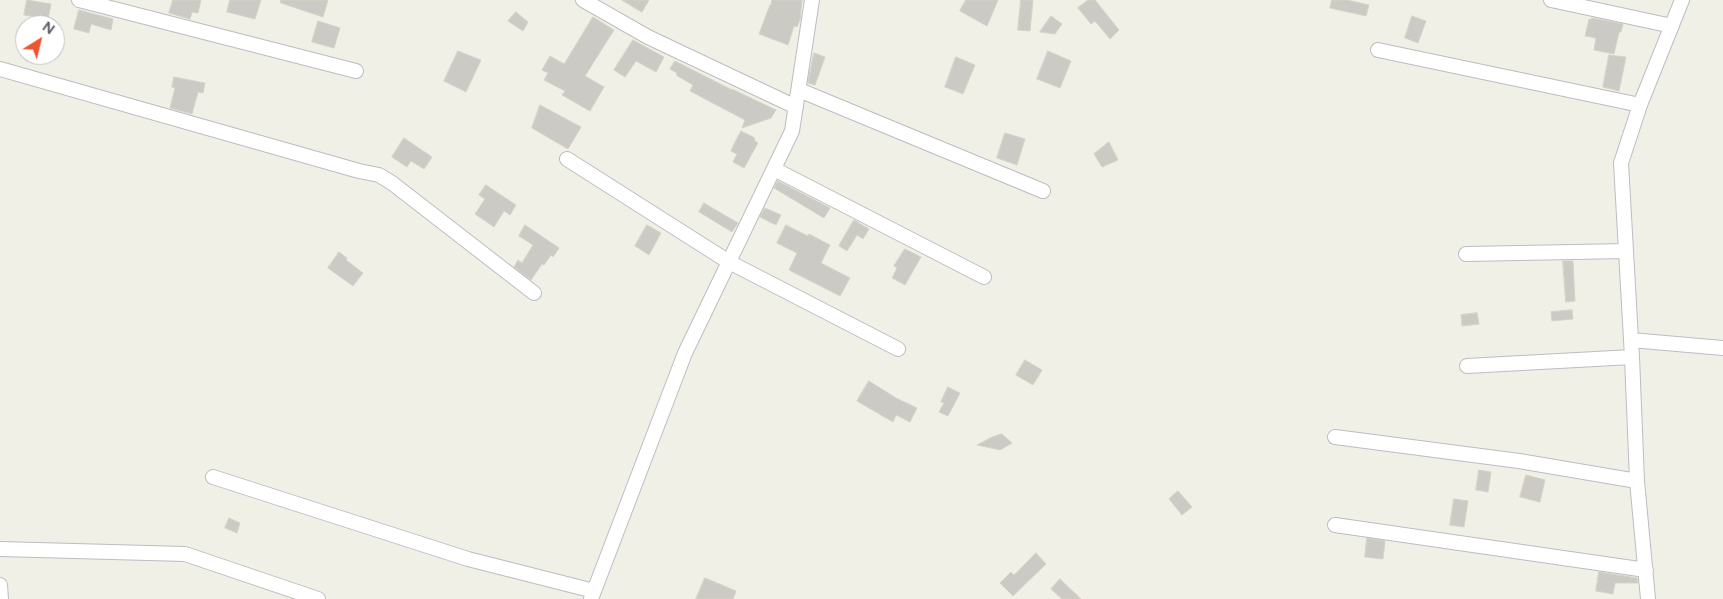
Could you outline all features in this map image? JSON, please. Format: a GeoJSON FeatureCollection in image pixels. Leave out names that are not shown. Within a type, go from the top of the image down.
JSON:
{"type":"FeatureCollection","features":[{"type":"Feature","properties":{"kind":"street"},"geometry":{"type":"LineString","coordinates":[[79,0],[356,71]]}},
{"type":"Feature","properties":{"kind":"street"},"geometry":{"type":"LineString","coordinates":[[582,0],[648,37],[796,107]]}},
{"type":"Feature","properties":{"kind":"street"},"geometry":{"type":"LineString","coordinates":[[213,477],[468,559],[593,595],[684,354],[792,131],[812,0]]}},
{"type":"Feature","properties":{"kind":"street"},"geometry":{"type":"LineString","coordinates":[[1551,0],[1672,26]]}},
{"type":"Feature","properties":{"kind":"street"},"geometry":{"type":"LineString","coordinates":[[1648,599],[1637,481],[1621,163],[1640,105],[1682,0]]}},
{"type":"Feature","properties":{"kind":"street"},"geometry":{"type":"LineString","coordinates":[[1378,50],[1640,105]]}},
{"type":"Feature","properties":{"kind":"street"},"geometry":{"type":"LineString","coordinates":[[0,69],[380,176],[534,293]]}},
{"type":"Feature","properties":{"kind":"street"},"geometry":{"type":"LineString","coordinates":[[799,90],[1043,191]]}},
{"type":"Feature","properties":{"kind":"street"},"geometry":{"type":"LineString","coordinates":[[567,159],[729,262],[898,349]]}},
{"type":"Feature","properties":{"kind":"street"},"geometry":{"type":"LineString","coordinates":[[774,169],[984,277]]}},
{"type":"Feature","properties":{"kind":"street"},"geometry":{"type":"LineString","coordinates":[[1466,254],[1626,251]]}},
{"type":"Feature","properties":{"kind":"street"},"geometry":{"type":"LineString","coordinates":[[1631,340],[1723,348]]}},
{"type":"Feature","properties":{"kind":"street"},"geometry":{"type":"LineString","coordinates":[[1468,366],[1632,357]]}},
{"type":"Feature","properties":{"kind":"street"},"geometry":{"type":"LineString","coordinates":[[1335,437],[1519,461],[1637,481]]}},
{"type":"Feature","properties":{"kind":"street"},"geometry":{"type":"LineString","coordinates":[[1335,526],[1646,570]]}},
{"type":"Feature","properties":{"kind":"street"},"geometry":{"type":"LineString","coordinates":[[0,549],[185,554],[318,599]]}},
{"type":"Feature","properties":{"kind":"street"},"geometry":{"type":"LineString","coordinates":[[0,585],[1,599]]}},
{"type":"Feature","properties":{"kind":"building"},"geometry":{"type":"Polygon","coordinates":[[[27,0],[51,4],[49,15],[24,15],[27,0]]]}},
{"type":"Feature","properties":{"kind":"building"},"geometry":{"type":"Polygon","coordinates":[[[173,0],[201,0],[198,13],[192,12],[190,19],[169,13],[173,0]]]}},
{"type":"Feature","properties":{"kind":"building"},"geometry":{"type":"Polygon","coordinates":[[[230,0],[261,0],[255,19],[227,12],[230,0]]]}},
{"type":"Feature","properties":{"kind":"building"},"geometry":{"type":"Polygon","coordinates":[[[281,0],[328,0],[323,17],[281,3],[281,0]]]}},
{"type":"Feature","properties":{"kind":"building"},"geometry":{"type":"Polygon","coordinates":[[[622,0],[649,0],[642,12],[622,0]]]}},
{"type":"Feature","properties":{"kind":"building"},"geometry":{"type":"Polygon","coordinates":[[[772,0],[802,0],[800,20],[797,27],[794,26],[788,45],[759,34],[772,0]]]}},
{"type":"Feature","properties":{"kind":"building"},"geometry":{"type":"Polygon","coordinates":[[[966,0],[998,0],[987,26],[960,11],[966,0]]]}},
{"type":"Feature","properties":{"kind":"building"},"geometry":{"type":"Polygon","coordinates":[[[1021,0],[1033,0],[1030,31],[1018,30],[1021,0]]]}},
{"type":"Feature","properties":{"kind":"building"},"geometry":{"type":"Polygon","coordinates":[[[1088,0],[1095,0],[1119,30],[1110,39],[1095,21],[1091,24],[1078,8],[1088,0]]]}},
{"type":"Feature","properties":{"kind":"building"},"geometry":{"type":"Polygon","coordinates":[[[1332,0],[1347,0],[1369,5],[1366,16],[1330,8],[1332,0]]]}},
{"type":"Feature","properties":{"kind":"building"},"geometry":{"type":"Polygon","coordinates":[[[79,10],[113,19],[111,30],[91,24],[89,33],[74,29],[79,10]]]}},
{"type":"Feature","properties":{"kind":"building"},"geometry":{"type":"Polygon","coordinates":[[[516,12],[528,22],[523,31],[508,21],[516,12]]]}},
{"type":"Feature","properties":{"kind":"building"},"geometry":{"type":"Polygon","coordinates":[[[1051,16],[1062,24],[1055,34],[1040,32],[1051,16]]]}},
{"type":"Feature","properties":{"kind":"building"},"geometry":{"type":"Polygon","coordinates":[[[1412,16],[1426,21],[1418,43],[1405,38],[1412,16]]]}},
{"type":"Feature","properties":{"kind":"building"},"geometry":{"type":"Polygon","coordinates":[[[593,17],[614,30],[585,76],[604,87],[590,111],[562,95],[565,91],[544,80],[548,73],[542,70],[550,56],[564,64],[593,17]]]}},
{"type":"Feature","properties":{"kind":"building"},"geometry":{"type":"Polygon","coordinates":[[[1592,18],[1623,24],[1621,32],[1619,32],[1614,54],[1594,50],[1596,38],[1585,36],[1589,19],[1591,20],[1592,18]]]}},
{"type":"Feature","properties":{"kind":"building"},"geometry":{"type":"Polygon","coordinates":[[[318,21],[340,28],[334,48],[312,42],[318,21]]]}},
{"type":"Feature","properties":{"kind":"building"},"geometry":{"type":"Polygon","coordinates":[[[633,40],[664,57],[656,72],[636,61],[625,77],[614,70],[633,40]]]}},
{"type":"Feature","properties":{"kind":"building"},"geometry":{"type":"Polygon","coordinates":[[[458,51],[481,60],[466,92],[444,81],[458,51]]]}},
{"type":"Feature","properties":{"kind":"building"},"geometry":{"type":"Polygon","coordinates":[[[1048,51],[1071,61],[1060,88],[1037,79],[1048,51]]]}},
{"type":"Feature","properties":{"kind":"building"},"geometry":{"type":"Polygon","coordinates":[[[814,53],[825,57],[815,85],[808,83],[814,53]]]}},
{"type":"Feature","properties":{"kind":"building"},"geometry":{"type":"Polygon","coordinates":[[[1609,55],[1626,57],[1619,91],[1603,87],[1609,55]]]}},
{"type":"Feature","properties":{"kind":"building"},"geometry":{"type":"Polygon","coordinates":[[[956,57],[975,65],[963,94],[945,87],[956,57]]]}},
{"type":"Feature","properties":{"kind":"building"},"geometry":{"type":"Polygon","coordinates":[[[675,61],[776,110],[771,118],[742,128],[745,120],[690,91],[693,85],[670,69],[675,61]]]}},
{"type":"Feature","properties":{"kind":"building"},"geometry":{"type":"Polygon","coordinates":[[[174,77],[205,83],[203,93],[198,92],[192,114],[170,108],[175,88],[172,87],[174,77]]]}},
{"type":"Feature","properties":{"kind":"building"},"geometry":{"type":"Polygon","coordinates":[[[540,105],[581,127],[568,149],[532,128],[540,105]]]}},
{"type":"Feature","properties":{"kind":"building"},"geometry":{"type":"Polygon","coordinates":[[[741,131],[755,138],[754,140],[758,143],[744,168],[733,162],[737,154],[731,151],[741,131]]]}},
{"type":"Feature","properties":{"kind":"building"},"geometry":{"type":"Polygon","coordinates":[[[1005,133],[1025,139],[1017,165],[997,158],[1005,133]]]}},
{"type":"Feature","properties":{"kind":"building"},"geometry":{"type":"Polygon","coordinates":[[[404,138],[432,157],[424,169],[411,161],[407,167],[392,157],[404,138]]]}},
{"type":"Feature","properties":{"kind":"building"},"geometry":{"type":"Polygon","coordinates":[[[1109,142],[1118,160],[1102,167],[1094,154],[1109,142]]]}},
{"type":"Feature","properties":{"kind":"building"},"geometry":{"type":"Polygon","coordinates":[[[778,181],[830,208],[824,218],[774,188],[778,181]]]}},
{"type":"Feature","properties":{"kind":"building"},"geometry":{"type":"Polygon","coordinates":[[[486,185],[516,205],[510,215],[504,211],[494,227],[475,214],[485,199],[479,195],[486,185]]]}},
{"type":"Feature","properties":{"kind":"building"},"geometry":{"type":"Polygon","coordinates":[[[704,203],[738,223],[732,232],[699,212],[704,203]]]}},
{"type":"Feature","properties":{"kind":"building"},"geometry":{"type":"Polygon","coordinates":[[[765,208],[781,215],[776,225],[760,217],[765,208]]]}},
{"type":"Feature","properties":{"kind":"building"},"geometry":{"type":"Polygon","coordinates":[[[854,220],[869,229],[863,239],[857,235],[847,251],[839,246],[854,220]]]}},
{"type":"Feature","properties":{"kind":"building"},"geometry":{"type":"Polygon","coordinates":[[[525,225],[559,248],[553,257],[551,255],[544,265],[542,264],[531,280],[514,267],[518,260],[522,263],[533,245],[519,236],[525,225]]]}},
{"type":"Feature","properties":{"kind":"building"},"geometry":{"type":"Polygon","coordinates":[[[647,225],[661,233],[649,255],[635,246],[647,225]]]}},
{"type":"Feature","properties":{"kind":"building"},"geometry":{"type":"Polygon","coordinates":[[[786,225],[830,245],[821,263],[850,278],[840,296],[789,270],[797,253],[777,243],[786,225]]]}},
{"type":"Feature","properties":{"kind":"building"},"geometry":{"type":"Polygon","coordinates":[[[905,249],[921,257],[905,285],[892,278],[897,268],[894,266],[905,249]]]}},
{"type":"Feature","properties":{"kind":"building"},"geometry":{"type":"Polygon","coordinates":[[[339,252],[363,273],[353,286],[328,268],[339,252]]]}},
{"type":"Feature","properties":{"kind":"building"},"geometry":{"type":"Polygon","coordinates":[[[1563,261],[1573,261],[1575,301],[1566,302],[1563,261]]]}},
{"type":"Feature","properties":{"kind":"building"},"geometry":{"type":"Polygon","coordinates":[[[1572,310],[1573,319],[1552,321],[1551,312],[1572,310]]]}},
{"type":"Feature","properties":{"kind":"building"},"geometry":{"type":"Polygon","coordinates":[[[1477,313],[1479,324],[1462,326],[1461,315],[1477,313]]]}},
{"type":"Feature","properties":{"kind":"building"},"geometry":{"type":"Polygon","coordinates":[[[1025,360],[1042,370],[1033,385],[1016,375],[1025,360]]]}},
{"type":"Feature","properties":{"kind":"building"},"geometry":{"type":"Polygon","coordinates":[[[869,381],[896,398],[917,408],[910,422],[896,415],[893,422],[857,401],[869,381]]]}},
{"type":"Feature","properties":{"kind":"building"},"geometry":{"type":"Polygon","coordinates":[[[948,387],[960,393],[948,416],[939,412],[944,403],[941,402],[948,387]]]}},
{"type":"Feature","properties":{"kind":"building"},"geometry":{"type":"Polygon","coordinates":[[[1002,434],[1012,443],[1000,450],[977,445],[992,437],[1002,434]]]}},
{"type":"Feature","properties":{"kind":"building"},"geometry":{"type":"Polygon","coordinates":[[[1479,470],[1491,472],[1488,492],[1476,490],[1479,470]]]}},
{"type":"Feature","properties":{"kind":"building"},"geometry":{"type":"Polygon","coordinates":[[[1526,475],[1545,480],[1540,502],[1520,497],[1526,475]]]}},
{"type":"Feature","properties":{"kind":"building"},"geometry":{"type":"Polygon","coordinates":[[[1178,491],[1192,507],[1182,515],[1169,499],[1178,491]]]}},
{"type":"Feature","properties":{"kind":"building"},"geometry":{"type":"Polygon","coordinates":[[[1454,499],[1468,501],[1464,527],[1450,525],[1454,499]]]}},
{"type":"Feature","properties":{"kind":"building"},"geometry":{"type":"Polygon","coordinates":[[[229,518],[240,523],[237,533],[225,528],[229,518]]]}},
{"type":"Feature","properties":{"kind":"building"},"geometry":{"type":"Polygon","coordinates":[[[1367,538],[1385,541],[1383,559],[1365,557],[1367,538]]]}},
{"type":"Feature","properties":{"kind":"building"},"geometry":{"type":"Polygon","coordinates":[[[1036,553],[1046,564],[1013,596],[1000,583],[1011,572],[1014,575],[1036,553]]]}},
{"type":"Feature","properties":{"kind":"building"},"geometry":{"type":"Polygon","coordinates":[[[1599,572],[1637,578],[1638,583],[1615,583],[1613,594],[1596,591],[1599,572]]]}},
{"type":"Feature","properties":{"kind":"building"},"geometry":{"type":"Polygon","coordinates":[[[705,578],[736,591],[733,599],[696,599],[705,578]]]}},
{"type":"Feature","properties":{"kind":"building"},"geometry":{"type":"Polygon","coordinates":[[[1060,579],[1081,599],[1062,599],[1051,589],[1060,579]]]}}]}
